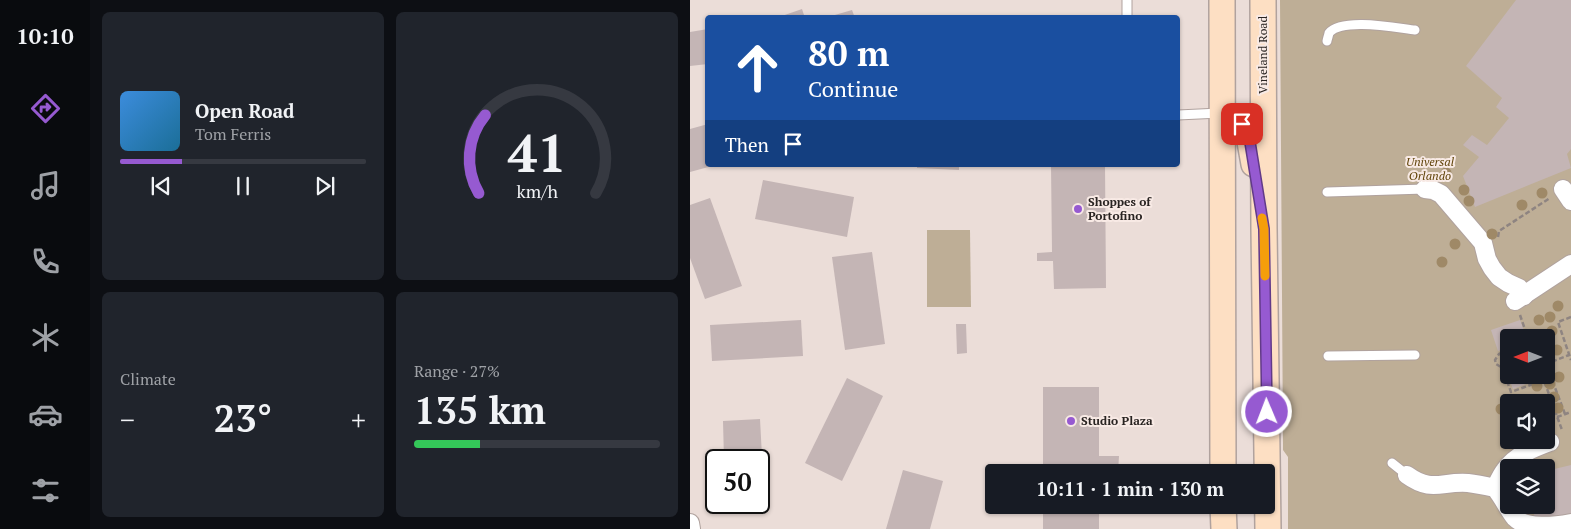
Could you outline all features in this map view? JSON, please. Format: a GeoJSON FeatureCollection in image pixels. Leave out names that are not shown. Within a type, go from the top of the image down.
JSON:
{"type":"FeatureCollection","features":[{"type":"Feature","properties":{"kind":"main road"},"geometry":{"type":"LineString","coordinates":[[1222,0],[1223,464]]}},
{"type":"Feature","properties":{"kind":"main road","name":"Vineland Road"},"geometry":{"type":"LineString","coordinates":[[1263,0],[1268,529]]}},
{"type":"Feature","properties":{"kind":"main road"},"geometry":{"type":"LineString","coordinates":[[1223,113],[1242,124],[1249,136],[1264,229]]}},
{"type":"Feature","properties":{"kind":"main road"},"geometry":{"type":"LineString","coordinates":[[1224,514],[1224,529]]}},
{"type":"Feature","properties":{"kind":"street"},"geometry":{"type":"LineString","coordinates":[[1425,189],[1437,191],[1441,194],[1483,242],[1487,259],[1492,268],[1508,284],[1519,288],[1520,298],[1571,264]]}},
{"type":"Feature","properties":{"kind":"street"},"geometry":{"type":"LineString","coordinates":[[1495,488],[1504,471],[1517,458],[1534,449]]}},
{"type":"Feature","properties":{"kind":"street"},"geometry":{"type":"LineString","coordinates":[[1407,476],[1417,483],[1427,486],[1468,483],[1495,488],[1514,518],[1526,526],[1535,527],[1571,523]]}},
{"type":"Feature","properties":{"kind":"street"},"geometry":{"type":"LineString","coordinates":[[690,523],[691,529]]}},
{"type":"Feature","properties":{"kind":"lane"},"geometry":{"type":"LineString","coordinates":[[1127,0],[1127,15]]}},
{"type":"Feature","properties":{"kind":"lane"},"geometry":{"type":"LineString","coordinates":[[1327,41],[1329,34],[1337,28],[1346,25],[1371,25],[1415,30]]}},
{"type":"Feature","properties":{"kind":"lane"},"geometry":{"type":"LineString","coordinates":[[1180,115],[1223,113]]}},
{"type":"Feature","properties":{"kind":"lane"},"geometry":{"type":"LineString","coordinates":[[1327,192],[1425,189]]}},
{"type":"Feature","properties":{"kind":"lane"},"geometry":{"type":"LineString","coordinates":[[1328,356],[1415,355]]}},
{"type":"Feature","properties":{"kind":"lane"},"geometry":{"type":"LineString","coordinates":[[1392,462],[1407,476]]}},
{"type":"Feature","properties":{"kind":"path"},"geometry":{"type":"LineString","coordinates":[[1498,238],[1499,231],[1567,195]]}},
{"type":"Feature","properties":{"kind":"path"},"geometry":{"type":"LineString","coordinates":[[1571,317],[1558,322],[1571,360]]}},
{"type":"Feature","properties":{"kind":"path"},"geometry":{"type":"LineString","coordinates":[[1522,320],[1525,329]]}},
{"type":"Feature","properties":{"kind":"path"},"geometry":{"type":"LineString","coordinates":[[1565,414],[1546,364],[1569,353]]}},
{"type":"Feature","properties":{"kind":"path"},"geometry":{"type":"LineString","coordinates":[[1500,354],[1495,358],[1496,364],[1500,366]]}},
{"type":"Feature","properties":{"kind":"path"},"geometry":{"type":"LineString","coordinates":[[1508,384],[1511,392],[1533,384]]}},
{"type":"Feature","properties":{"kind":"path"},"geometry":{"type":"LineString","coordinates":[[1545,384],[1557,417],[1571,412]]}},
{"type":"Feature","properties":{"kind":"green space","name":"Universal Orlando"},"geometry":{"type":"Polygon","coordinates":[[[1280,0],[1571,0],[1571,529],[1288,529],[1288,457],[1283,450],[1280,0]]]}},
{"type":"Feature","properties":{"kind":"green space"},"geometry":{"type":"Polygon","coordinates":[[[927,230],[970,230],[971,307],[927,307],[927,230]]]}},
{"type":"Feature","properties":{"kind":"building"},"geometry":{"type":"Polygon","coordinates":[[[1516,0],[1571,0],[1571,149],[1567,154],[1571,168],[1475,207],[1463,176],[1479,157],[1463,145],[1472,135],[1487,145],[1509,118],[1496,107],[1502,98],[1466,66],[1516,0]]]}},
{"type":"Feature","properties":{"kind":"building"},"geometry":{"type":"Polygon","coordinates":[[[802,9],[804,15],[785,15],[802,9]]]}},
{"type":"Feature","properties":{"kind":"building"},"geometry":{"type":"Polygon","coordinates":[[[852,10],[854,15],[835,15],[852,10]]]}},
{"type":"Feature","properties":{"kind":"building"},"geometry":{"type":"Polygon","coordinates":[[[705,30],[705,64],[690,66],[690,32],[705,30]]]}},
{"type":"Feature","properties":{"kind":"building"},"geometry":{"type":"Polygon","coordinates":[[[705,125],[705,167],[708,167],[690,172],[690,129],[705,125]]]}},
{"type":"Feature","properties":{"kind":"building"},"geometry":{"type":"Polygon","coordinates":[[[959,167],[959,170],[917,168],[959,167]]]}},
{"type":"Feature","properties":{"kind":"building","name":"Shoppes of Portofino"},"geometry":{"type":"Polygon","coordinates":[[[1051,167],[1105,167],[1106,288],[1054,289],[1053,261],[1037,261],[1037,253],[1052,252],[1051,167]]]}},
{"type":"Feature","properties":{"kind":"building"},"geometry":{"type":"Polygon","coordinates":[[[763,180],[854,197],[847,237],[755,219],[763,180]]]}},
{"type":"Feature","properties":{"kind":"building"},"geometry":{"type":"Polygon","coordinates":[[[710,198],[742,286],[705,299],[690,258],[690,205],[710,198]]]}},
{"type":"Feature","properties":{"kind":"building"},"geometry":{"type":"Polygon","coordinates":[[[872,252],[885,344],[845,350],[832,257],[872,252]]]}},
{"type":"Feature","properties":{"kind":"building"},"geometry":{"type":"Polygon","coordinates":[[[801,320],[803,356],[712,361],[710,325],[801,320]]]}},
{"type":"Feature","properties":{"kind":"building"},"geometry":{"type":"Polygon","coordinates":[[[1520,320],[1524,329],[1500,329],[1500,350],[1498,351],[1491,330],[1520,320]]]}},
{"type":"Feature","properties":{"kind":"building"},"geometry":{"type":"Polygon","coordinates":[[[956,324],[966,324],[967,353],[957,354],[956,324]]]}},
{"type":"Feature","properties":{"kind":"building"},"geometry":{"type":"Polygon","coordinates":[[[847,378],[883,396],[842,481],[805,463],[847,378]]]}},
{"type":"Feature","properties":{"kind":"building"},"geometry":{"type":"Polygon","coordinates":[[[1511,384],[1526,384],[1513,389],[1511,384]]]}},
{"type":"Feature","properties":{"kind":"building","name":"Studio Plaza"},"geometry":{"type":"Polygon","coordinates":[[[1043,387],[1099,387],[1099,456],[1119,456],[1118,464],[1043,464],[1043,387]]]}},
{"type":"Feature","properties":{"kind":"building"},"geometry":{"type":"Polygon","coordinates":[[[760,419],[762,449],[724,449],[723,421],[760,419]]]}},
{"type":"Feature","properties":{"kind":"building"},"geometry":{"type":"Polygon","coordinates":[[[1571,465],[1571,518],[1535,524],[1534,514],[1555,514],[1555,469],[1571,465]]]}},
{"type":"Feature","properties":{"kind":"building"},"geometry":{"type":"Polygon","coordinates":[[[903,470],[943,481],[930,529],[886,529],[903,470]]]}},
{"type":"Feature","properties":{"kind":"building"},"geometry":{"type":"Polygon","coordinates":[[[1043,514],[1099,514],[1099,529],[1043,529],[1043,514]]]}},
{"type":"Feature","properties":{"kind":"slow traffic"},"geometry":{"type":"LineString","coordinates":[[1262,218],[1265,276]]}},
{"type":"Feature","properties":{"kind":"place","name":"Shoppes of Portofino"},"geometry":{"type":"Point","coordinates":[1078,209]}},
{"type":"Feature","properties":{"kind":"place","name":"Studio Plaza"},"geometry":{"type":"Point","coordinates":[1071,421]}},
{"type":"Feature","properties":{"kind":"route"},"geometry":{"type":"LineString","coordinates":[[1242,124],[1249,136],[1264,229],[1267,412]]}}]}
